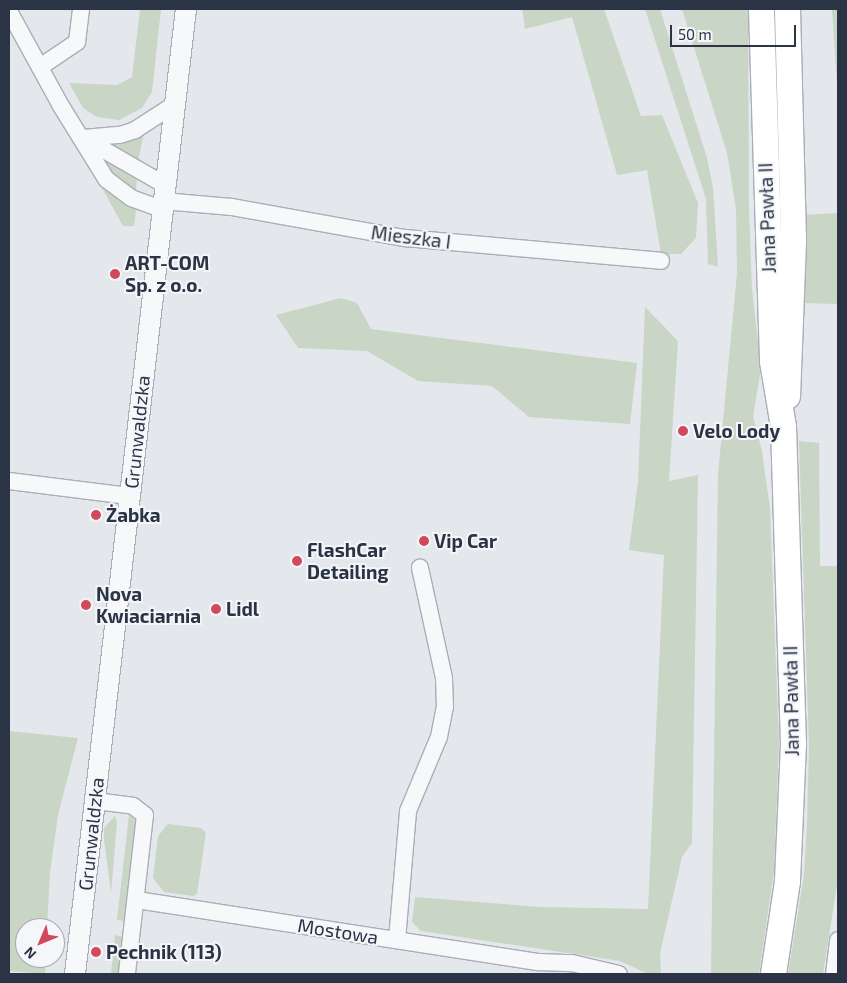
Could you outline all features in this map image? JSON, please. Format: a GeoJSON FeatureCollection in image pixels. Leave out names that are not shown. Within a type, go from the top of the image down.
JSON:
{"type":"FeatureCollection","features":[{"type":"Feature","properties":{"kind":"main road","name":"Jana Pawła II"},"geometry":{"type":"LineString","coordinates":[[761,9],[772,361],[783,426],[792,798],[787,880],[773,974]]}},
{"type":"Feature","properties":{"kind":"main road","name":"Jana Pawła II"},"geometry":{"type":"LineString","coordinates":[[783,426],[789,389],[793,298],[787,9]]}},
{"type":"Feature","properties":{"kind":"street"},"geometry":{"type":"LineString","coordinates":[[40,67],[77,42],[81,9]]}},
{"type":"Feature","properties":{"kind":"street","name":"Grunwaldzka"},"geometry":{"type":"LineString","coordinates":[[75,974],[186,9]]}},
{"type":"Feature","properties":{"kind":"street"},"geometry":{"type":"LineString","coordinates":[[9,11],[71,123],[83,138],[106,179],[131,198],[164,198]]}},
{"type":"Feature","properties":{"kind":"street"},"geometry":{"type":"LineString","coordinates":[[83,138],[120,135],[135,130],[174,104]]}},
{"type":"Feature","properties":{"kind":"street"},"geometry":{"type":"LineString","coordinates":[[83,138],[164,198]]}},
{"type":"Feature","properties":{"kind":"street","name":"Mieszka I"},"geometry":{"type":"LineString","coordinates":[[164,198],[296,216],[405,238],[661,261]]}},
{"type":"Feature","properties":{"kind":"street"},"geometry":{"type":"LineString","coordinates":[[9,481],[129,496]]}},
{"type":"Feature","properties":{"kind":"street"},"geometry":{"type":"LineString","coordinates":[[397,940],[408,811],[439,737],[445,707],[444,678],[420,568]]}},
{"type":"Feature","properties":{"kind":"street"},"geometry":{"type":"LineString","coordinates":[[95,801],[133,806],[145,814],[137,900],[127,974]]}},
{"type":"Feature","properties":{"kind":"street","name":"Mostowa"},"geometry":{"type":"LineString","coordinates":[[137,900],[539,962],[572,963],[619,974]]}},
{"type":"Feature","properties":{"kind":"street"},"geometry":{"type":"LineString","coordinates":[[834,974],[838,940]]}},
{"type":"Feature","properties":{"kind":"street","name":"Mostowa"},"geometry":{"type":"LineString","coordinates":[[539,962],[562,974]]}},
{"type":"Feature","properties":{"kind":"green space"},"geometry":{"type":"Polygon","coordinates":[[[140,9],[161,9],[152,92],[142,108],[119,120],[97,117],[83,108],[69,83],[117,85],[132,77],[140,9]]]}},
{"type":"Feature","properties":{"kind":"green space"},"geometry":{"type":"Polygon","coordinates":[[[522,9],[604,9],[641,116],[662,115],[698,203],[696,238],[681,254],[661,254],[647,170],[617,175],[572,17],[525,29],[522,9]]]}},
{"type":"Feature","properties":{"kind":"green space"},"geometry":{"type":"Polygon","coordinates":[[[645,9],[660,9],[707,158],[713,188],[718,267],[708,264],[706,199],[645,9]]]}},
{"type":"Feature","properties":{"kind":"green space"},"geometry":{"type":"Polygon","coordinates":[[[682,9],[748,9],[749,209],[752,288],[761,369],[753,416],[762,451],[770,509],[779,744],[774,871],[759,974],[711,974],[718,474],[737,273],[736,209],[727,153],[682,9]]]}},
{"type":"Feature","properties":{"kind":"green space"},"geometry":{"type":"Polygon","coordinates":[[[832,9],[838,9],[838,101],[832,9]]]}},
{"type":"Feature","properties":{"kind":"green space"},"geometry":{"type":"Polygon","coordinates":[[[144,133],[138,161],[110,144],[128,141],[144,133]]]}},
{"type":"Feature","properties":{"kind":"green space"},"geometry":{"type":"Polygon","coordinates":[[[99,152],[137,172],[136,193],[113,176],[99,152]]]}},
{"type":"Feature","properties":{"kind":"green space"},"geometry":{"type":"Polygon","coordinates":[[[102,188],[136,210],[134,226],[123,226],[102,188]]]}},
{"type":"Feature","properties":{"kind":"green space"},"geometry":{"type":"Polygon","coordinates":[[[838,213],[838,304],[804,303],[803,215],[838,213]]]}},
{"type":"Feature","properties":{"kind":"green space"},"geometry":{"type":"Polygon","coordinates":[[[341,298],[357,303],[371,329],[637,363],[630,424],[529,417],[492,386],[418,381],[367,351],[298,348],[276,315],[341,298]]]}},
{"type":"Feature","properties":{"kind":"green space"},"geometry":{"type":"Polygon","coordinates":[[[645,307],[678,341],[669,481],[698,475],[692,843],[682,857],[660,953],[661,974],[648,974],[620,961],[421,931],[412,922],[415,897],[540,907],[648,909],[664,555],[629,550],[638,481],[645,307]]]}},
{"type":"Feature","properties":{"kind":"green space"},"geometry":{"type":"Polygon","coordinates":[[[799,441],[819,443],[820,566],[838,566],[838,878],[823,974],[788,974],[804,875],[809,747],[799,441]]]}},
{"type":"Feature","properties":{"kind":"green space"},"geometry":{"type":"Polygon","coordinates":[[[9,731],[78,738],[58,815],[50,873],[48,918],[15,918],[15,968],[45,968],[45,974],[9,971],[9,731]]]}},
{"type":"Feature","properties":{"kind":"green space"},"geometry":{"type":"Polygon","coordinates":[[[129,815],[137,822],[126,921],[117,920],[129,815]]]}},
{"type":"Feature","properties":{"kind":"green space"},"geometry":{"type":"Polygon","coordinates":[[[115,816],[117,822],[111,893],[104,828],[115,816]]]}},
{"type":"Feature","properties":{"kind":"green space"},"geometry":{"type":"Polygon","coordinates":[[[168,824],[201,828],[206,833],[197,894],[193,896],[164,892],[153,878],[158,836],[168,824]]]}},
{"type":"Feature","properties":{"kind":"green space"},"geometry":{"type":"Polygon","coordinates":[[[115,935],[124,937],[119,974],[111,974],[115,935]]]}},
{"type":"Feature","properties":{"kind":"place","name":"ART-COM Sp. z o.o."},"geometry":{"type":"Point","coordinates":[115,274]}},
{"type":"Feature","properties":{"kind":"place","name":"Velo Lody"},"geometry":{"type":"Point","coordinates":[683,431]}},
{"type":"Feature","properties":{"kind":"place","name":"Żabka"},"geometry":{"type":"Point","coordinates":[96,515]}},
{"type":"Feature","properties":{"kind":"place","name":"Vip Car"},"geometry":{"type":"Point","coordinates":[424,541]}},
{"type":"Feature","properties":{"kind":"place","name":"FlashCar Detailing"},"geometry":{"type":"Point","coordinates":[297,561]}},
{"type":"Feature","properties":{"kind":"place","name":"Nova Kwiaciarnia"},"geometry":{"type":"Point","coordinates":[86,605]}},
{"type":"Feature","properties":{"kind":"place","name":"Lidl"},"geometry":{"type":"Point","coordinates":[216,609]}},
{"type":"Feature","properties":{"kind":"place","name":"Pechnik (113)"},"geometry":{"type":"Point","coordinates":[96,952]}}]}
